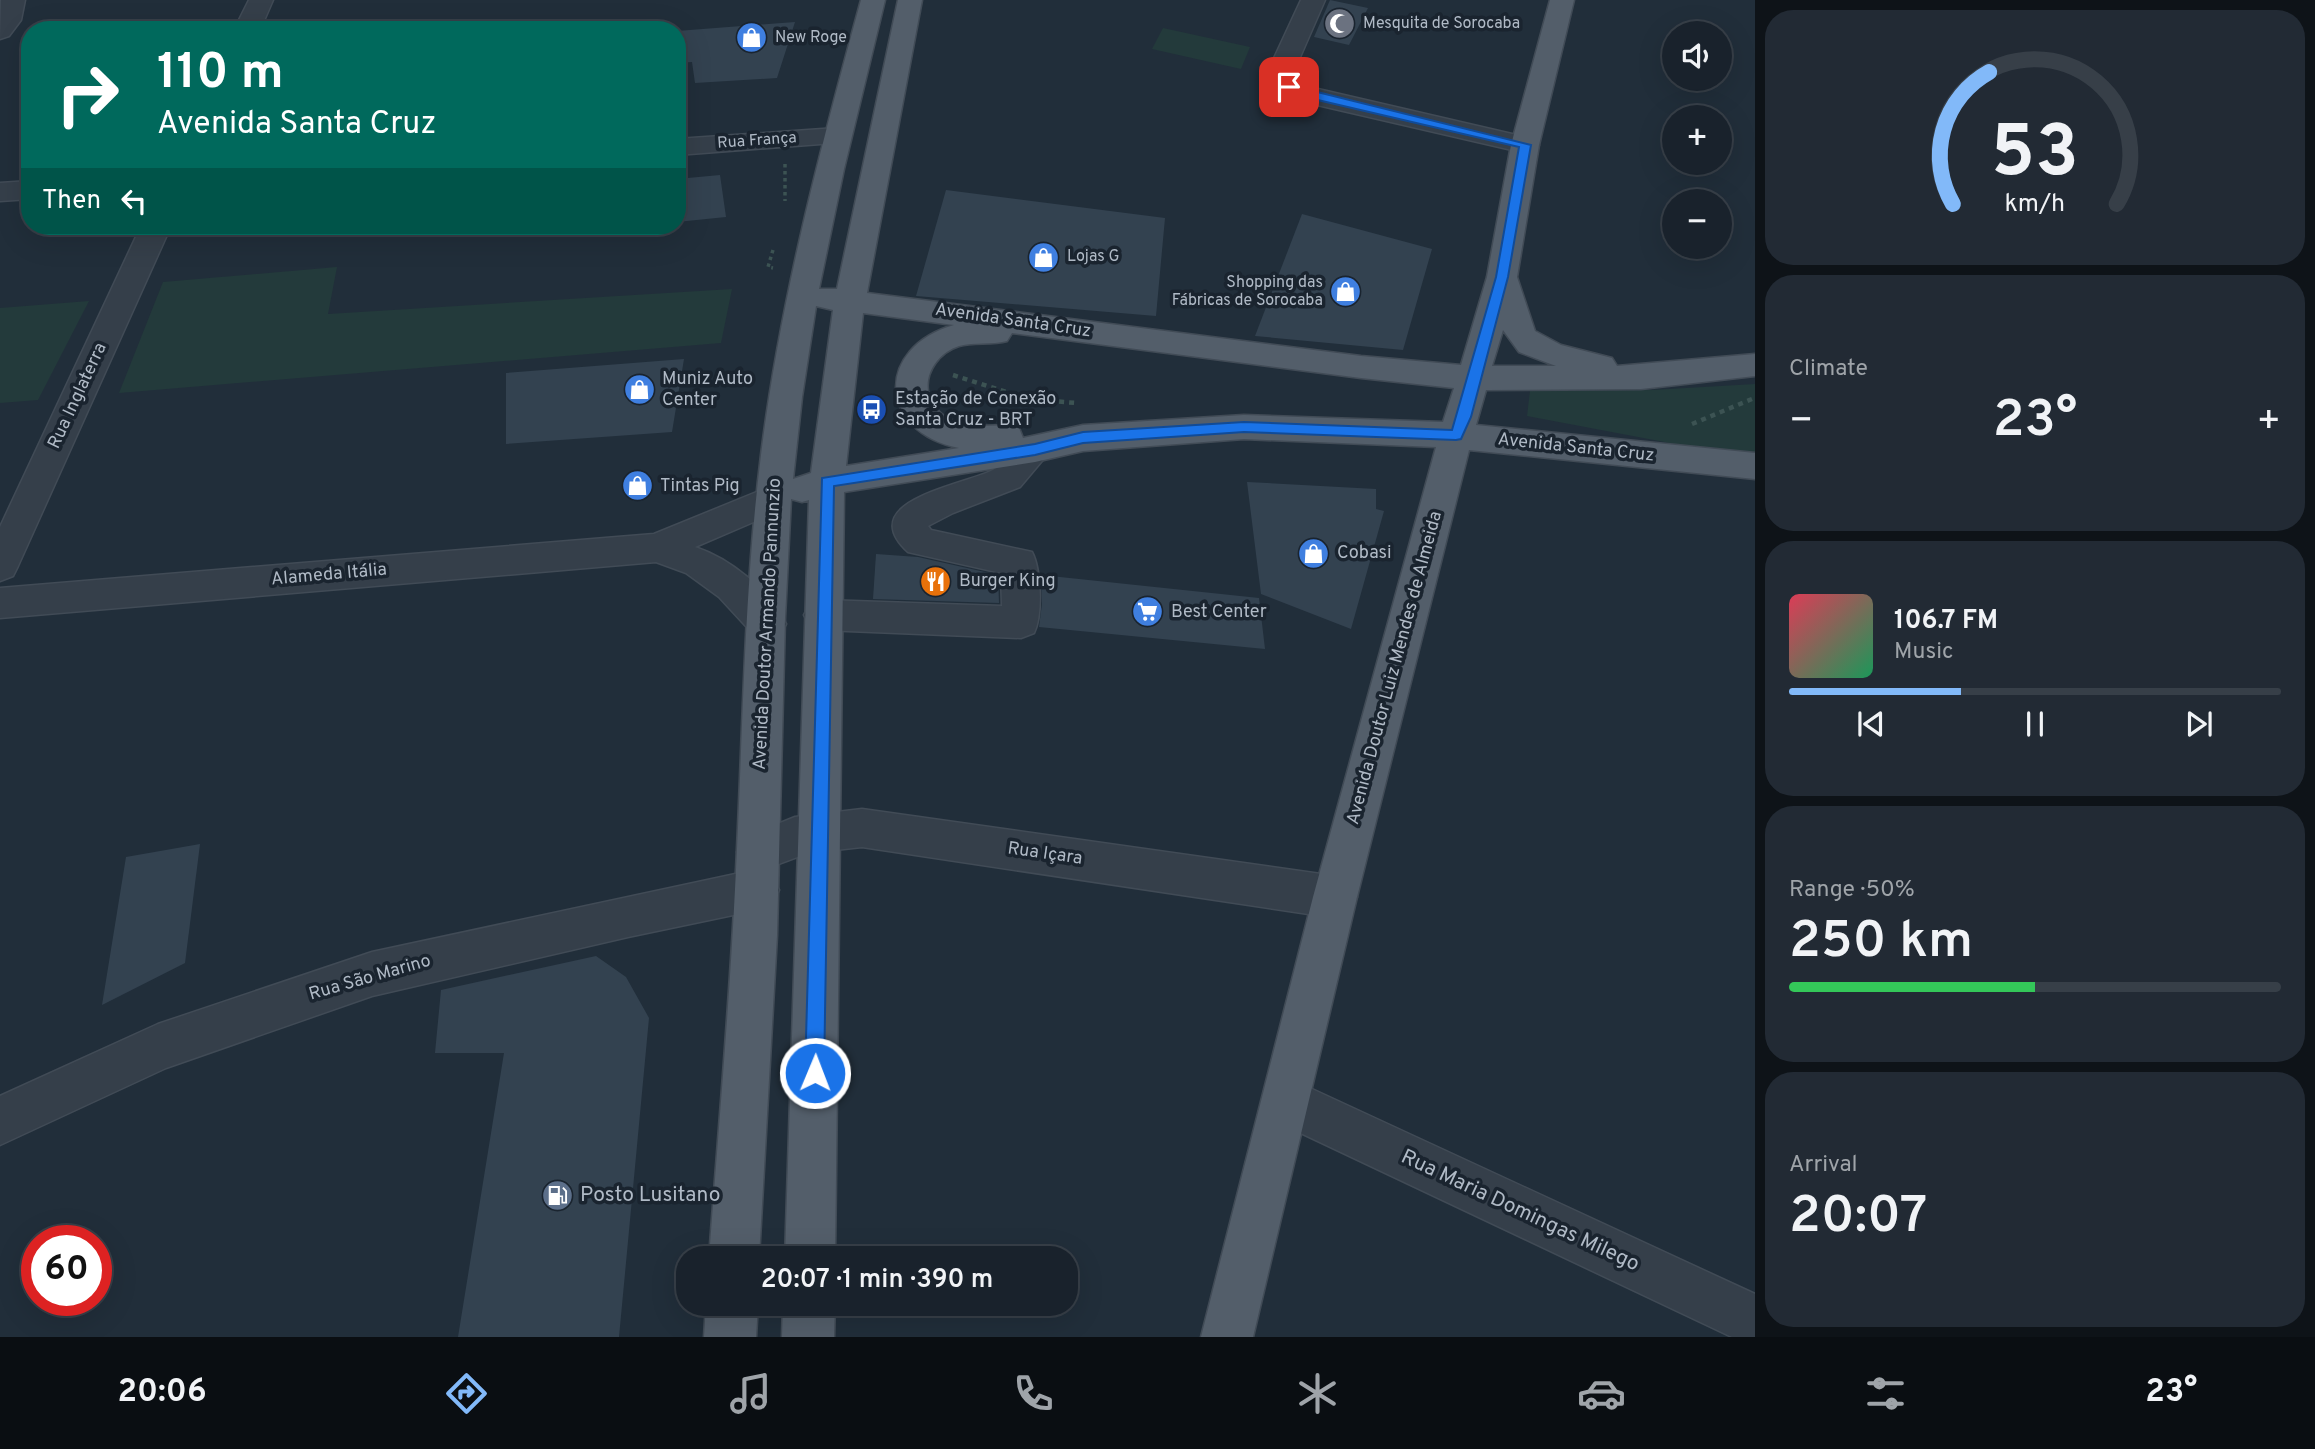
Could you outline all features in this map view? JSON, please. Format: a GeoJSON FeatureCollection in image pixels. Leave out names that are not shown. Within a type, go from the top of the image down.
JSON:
{"type":"FeatureCollection","features":[{"type":"Feature","properties":{"kind":"main road","name":"Avenida Doutor Armando Pannunzio"},"geometry":{"type":"LineString","coordinates":[[735,1246],[778,453],[802,296],[837,136],[873,0]]}},
{"type":"Feature","properties":{"kind":"main road"},"geometry":{"type":"LineString","coordinates":[[810,1246],[827,482],[840,360],[850,300],[910,0]]}},
{"type":"Feature","properties":{"kind":"main road","name":"Avenida Doutor Luiz Mendes de Almeida"},"geometry":{"type":"LineString","coordinates":[[1227,1337],[1335,897],[1456,435],[1502,277],[1525,145],[1562,0]]}},
{"type":"Feature","properties":{"kind":"main road","name":"Avenida Santa Cruz"},"geometry":{"type":"LineString","coordinates":[[1502,277],[1519,331],[1525,340],[1546,351],[1641,377]]}},
{"type":"Feature","properties":{"kind":"main road","name":"Avenida Santa Cruz"},"geometry":{"type":"LineString","coordinates":[[802,296],[1361,367],[1474,378],[1641,377],[1755,365]]}},
{"type":"Feature","properties":{"kind":"main road"},"geometry":{"type":"LineString","coordinates":[[1083,438],[950,434],[936,428],[911,400],[910,380],[919,361],[931,348],[950,337],[1014,332],[1319,369],[1361,367]]}},
{"type":"Feature","properties":{"kind":"main road","name":"Avenida Santa Cruz"},"geometry":{"type":"LineString","coordinates":[[774,498],[827,482],[1035,449],[1083,438],[1244,427],[1456,435],[1755,467]]}},
{"type":"Feature","properties":{"kind":"main road"},"geometry":{"type":"LineString","coordinates":[[730,1337],[731,1316]]}},
{"type":"Feature","properties":{"kind":"main road"},"geometry":{"type":"LineString","coordinates":[[808,1337],[809,1316]]}},
{"type":"Feature","properties":{"kind":"street"},"geometry":{"type":"LineString","coordinates":[[0,31],[8,20],[13,0]]}},
{"type":"Feature","properties":{"kind":"street"},"geometry":{"type":"LineString","coordinates":[[251,21],[261,0]]}},
{"type":"Feature","properties":{"kind":"street"},"geometry":{"type":"LineString","coordinates":[[1313,0],[1281,71],[1284,82],[1296,92],[1525,145]]}},
{"type":"Feature","properties":{"kind":"street","name":"Rua França"},"geometry":{"type":"LineString","coordinates":[[686,146],[837,136]]}},
{"type":"Feature","properties":{"kind":"street"},"geometry":{"type":"LineString","coordinates":[[0,192],[21,191]]}},
{"type":"Feature","properties":{"kind":"street","name":"Rua Inglaterra"},"geometry":{"type":"LineString","coordinates":[[0,566],[152,235]]}},
{"type":"Feature","properties":{"kind":"street"},"geometry":{"type":"LineString","coordinates":[[823,615],[1021,622],[1019,562],[921,542],[910,532],[910,519],[941,503],[1008,478],[1035,449]]}},
{"type":"Feature","properties":{"kind":"street","name":"Alameda Itália"},"geometry":{"type":"LineString","coordinates":[[0,603],[657,548],[774,498]]}},
{"type":"Feature","properties":{"kind":"street","name":"Alameda Itália"},"geometry":{"type":"LineString","coordinates":[[657,548],[699,563],[732,586],[767,624]]}},
{"type":"Feature","properties":{"kind":"street","name":"Rua Içara"},"geometry":{"type":"LineString","coordinates":[[757,871],[783,839],[819,830],[862,828],[1335,897]]}},
{"type":"Feature","properties":{"kind":"street","name":"Rua São Marino"},"geometry":{"type":"LineString","coordinates":[[0,1121],[158,1047],[372,974],[628,916],[757,871]]}},
{"type":"Feature","properties":{"kind":"street","name":"Rua Maria Domingas Milego"},"geometry":{"type":"LineString","coordinates":[[1286,1101],[1755,1321]]}},
{"type":"Feature","properties":{"kind":"green space"},"geometry":{"type":"Polygon","coordinates":[[[1163,28],[1250,47],[1241,69],[1152,49],[1163,28]]]}},
{"type":"Feature","properties":{"kind":"green space"},"geometry":{"type":"Polygon","coordinates":[[[337,267],[328,314],[732,289],[721,343],[119,393],[163,282],[337,267]]]}},
{"type":"Feature","properties":{"kind":"green space"},"geometry":{"type":"Polygon","coordinates":[[[89,301],[38,400],[0,403],[0,308],[89,301]]]}},
{"type":"Feature","properties":{"kind":"green space"},"geometry":{"type":"Polygon","coordinates":[[[1755,384],[1755,454],[1691,447],[1527,416],[1530,391],[1652,390],[1755,384]]]}},
{"type":"Feature","properties":{"kind":"building","name":"Mesquita de Sorocaba"},"geometry":{"type":"Polygon","coordinates":[[[1330,0],[1368,8],[1349,45],[1314,37],[1330,0]]]}},
{"type":"Feature","properties":{"kind":"building"},"geometry":{"type":"Polygon","coordinates":[[[795,22],[777,78],[695,83],[692,62],[686,62],[686,30],[795,22]]]}},
{"type":"Feature","properties":{"kind":"building"},"geometry":{"type":"Polygon","coordinates":[[[720,175],[726,217],[686,221],[686,178],[720,175]]]}},
{"type":"Feature","properties":{"kind":"building","name":"Lojas G"},"geometry":{"type":"Polygon","coordinates":[[[946,190],[1165,218],[1156,316],[916,296],[946,190]]]}},
{"type":"Feature","properties":{"kind":"building","name":"Shopping das Fábricas de Sorocaba"},"geometry":{"type":"Polygon","coordinates":[[[1302,214],[1432,249],[1403,350],[1255,336],[1302,214]]]}},
{"type":"Feature","properties":{"kind":"building"},"geometry":{"type":"Polygon","coordinates":[[[684,359],[672,432],[506,444],[506,373],[684,359]]]}},
{"type":"Feature","properties":{"kind":"building","name":"Cobasi"},"geometry":{"type":"Polygon","coordinates":[[[1247,482],[1376,489],[1376,509],[1384,511],[1351,629],[1261,594],[1247,482]]]}},
{"type":"Feature","properties":{"kind":"building","name":"Burger King"},"geometry":{"type":"Polygon","coordinates":[[[876,554],[918,557],[998,575],[999,603],[873,599],[876,554]]]}},
{"type":"Feature","properties":{"kind":"building","name":"Best Center"},"geometry":{"type":"Polygon","coordinates":[[[1041,575],[1259,598],[1265,649],[1039,627],[1042,604],[1041,575]]]}},
{"type":"Feature","properties":{"kind":"building"},"geometry":{"type":"Polygon","coordinates":[[[200,844],[185,963],[102,1005],[126,857],[200,844]]]}},
{"type":"Feature","properties":{"kind":"building","name":"Posto Lusitano"},"geometry":{"type":"Polygon","coordinates":[[[596,956],[626,977],[649,1018],[619,1337],[458,1337],[504,1053],[435,1053],[441,990],[596,956]]]}},
{"type":"Feature","properties":{"kind":"place","name":"Mesquita de Sorocaba"},"geometry":{"type":"Point","coordinates":[1340,24]}},
{"type":"Feature","properties":{"kind":"place","name":"New Roge"},"geometry":{"type":"Point","coordinates":[752,38]}},
{"type":"Feature","properties":{"kind":"place","name":"Lojas G"},"geometry":{"type":"Point","coordinates":[1044,257]}},
{"type":"Feature","properties":{"kind":"place","name":"Shopping das Fábricas de Sorocaba"},"geometry":{"type":"Point","coordinates":[1346,292]}},
{"type":"Feature","properties":{"kind":"place","name":"Muniz Auto Center"},"geometry":{"type":"Point","coordinates":[639,389]}},
{"type":"Feature","properties":{"kind":"place","name":"Estação de Conexão Santa Cruz - BRT"},"geometry":{"type":"Point","coordinates":[872,409]}},
{"type":"Feature","properties":{"kind":"place","name":"Tintas Pig"},"geometry":{"type":"Point","coordinates":[637,486]}},
{"type":"Feature","properties":{"kind":"place","name":"Cobasi"},"geometry":{"type":"Point","coordinates":[1314,553]}},
{"type":"Feature","properties":{"kind":"place","name":"Burger King"},"geometry":{"type":"Point","coordinates":[936,581]}},
{"type":"Feature","properties":{"kind":"place","name":"Best Center"},"geometry":{"type":"Point","coordinates":[1148,612]}},
{"type":"Feature","properties":{"kind":"place","name":"Posto Lusitano"},"geometry":{"type":"Point","coordinates":[557,1195]}},
{"type":"Feature","properties":{"kind":"route"},"geometry":{"type":"LineString","coordinates":[[815,1073],[827,482],[1035,449],[1083,438],[1244,427],[1456,435],[1464,417],[1502,277],[1525,145],[1296,92],[1289,87]]}}]}
